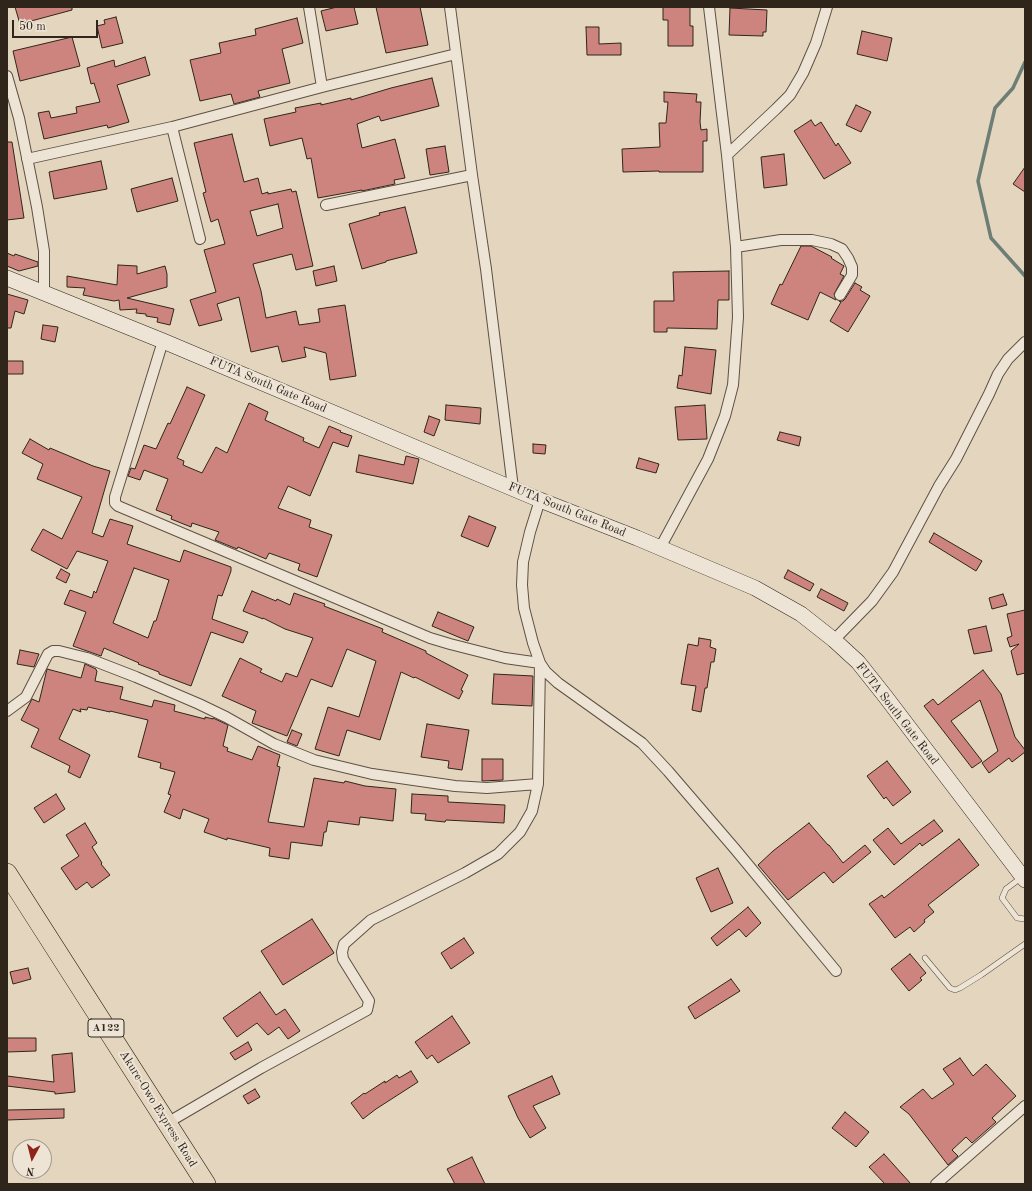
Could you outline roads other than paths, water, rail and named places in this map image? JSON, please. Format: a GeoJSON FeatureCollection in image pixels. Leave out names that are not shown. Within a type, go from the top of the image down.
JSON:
{"type":"FeatureCollection","features":[{"type":"Feature","properties":{"kind":"highway","name":"Akure-Owo Express Road"},"geometry":{"type":"LineString","coordinates":[[7,873],[206,1184]]}},
{"type":"Feature","properties":{"kind":"main road","name":"FUTA South Gate Road"},"geometry":{"type":"LineString","coordinates":[[7,278],[163,341],[540,500],[755,588],[801,614],[834,640],[858,662],[1022,872]]}},
{"type":"Feature","properties":{"kind":"street"},"geometry":{"type":"LineString","coordinates":[[309,7],[322,87]]}},
{"type":"Feature","properties":{"kind":"street"},"geometry":{"type":"LineString","coordinates":[[450,7],[486,269],[513,488]]}},
{"type":"Feature","properties":{"kind":"street"},"geometry":{"type":"LineString","coordinates":[[660,548],[708,459],[725,416],[733,385],[738,317],[736,246],[727,155],[709,7]]}},
{"type":"Feature","properties":{"kind":"street"},"geometry":{"type":"LineString","coordinates":[[727,155],[776,110],[790,95],[804,73],[816,44],[827,7]]}},
{"type":"Feature","properties":{"kind":"street"},"geometry":{"type":"LineString","coordinates":[[27,159],[172,127],[322,87],[456,54]]}},
{"type":"Feature","properties":{"kind":"street"},"geometry":{"type":"LineString","coordinates":[[7,76],[19,118],[44,251],[44,294]]}},
{"type":"Feature","properties":{"kind":"street"},"geometry":{"type":"LineString","coordinates":[[172,127],[200,239]]}},
{"type":"Feature","properties":{"kind":"street"},"geometry":{"type":"LineString","coordinates":[[326,205],[472,175]]}},
{"type":"Feature","properties":{"kind":"street"},"geometry":{"type":"LineString","coordinates":[[736,246],[781,240],[812,240],[831,244],[842,249],[852,267],[852,275],[840,295]]}},
{"type":"Feature","properties":{"kind":"street"},"geometry":{"type":"LineString","coordinates":[[163,341],[115,497],[115,503],[118,506],[430,638],[505,658],[540,663]]}},
{"type":"Feature","properties":{"kind":"street"},"geometry":{"type":"LineString","coordinates":[[834,640],[872,601],[893,572],[939,486],[956,459],[998,374],[1008,359],[1025,342]]}},
{"type":"Feature","properties":{"kind":"street"},"geometry":{"type":"LineString","coordinates":[[540,500],[523,562],[522,585],[524,608],[540,663],[546,672],[558,683],[642,743],[735,848],[836,971]]}},
{"type":"Feature","properties":{"kind":"street"},"geometry":{"type":"LineString","coordinates":[[7,711],[26,697],[48,654],[59,651],[87,658],[157,686],[226,717],[274,744],[314,760],[372,774],[455,786],[487,788],[538,784]]}},
{"type":"Feature","properties":{"kind":"street"},"geometry":{"type":"LineString","coordinates":[[167,1123],[260,1068],[367,1010],[369,1002],[343,959],[342,952],[344,944],[372,920],[465,873],[498,854],[520,832],[532,811],[538,784],[540,663]]}},
{"type":"Feature","properties":{"kind":"street"},"geometry":{"type":"LineString","coordinates":[[936,1184],[1025,1106]]}},
{"type":"Feature","properties":{"kind":"lane"},"geometry":{"type":"LineString","coordinates":[[1022,872],[1006,889],[1002,898],[1017,918],[1025,919]]}},
{"type":"Feature","properties":{"kind":"lane"},"geometry":{"type":"LineString","coordinates":[[925,958],[950,988],[954,990],[981,975],[1025,944]]}},
{"type":"Feature","properties":{"kind":"waterway"},"geometry":{"type":"LineString","coordinates":[[1025,62],[1013,88],[995,108],[978,181],[991,238],[1025,276]]}}]}
